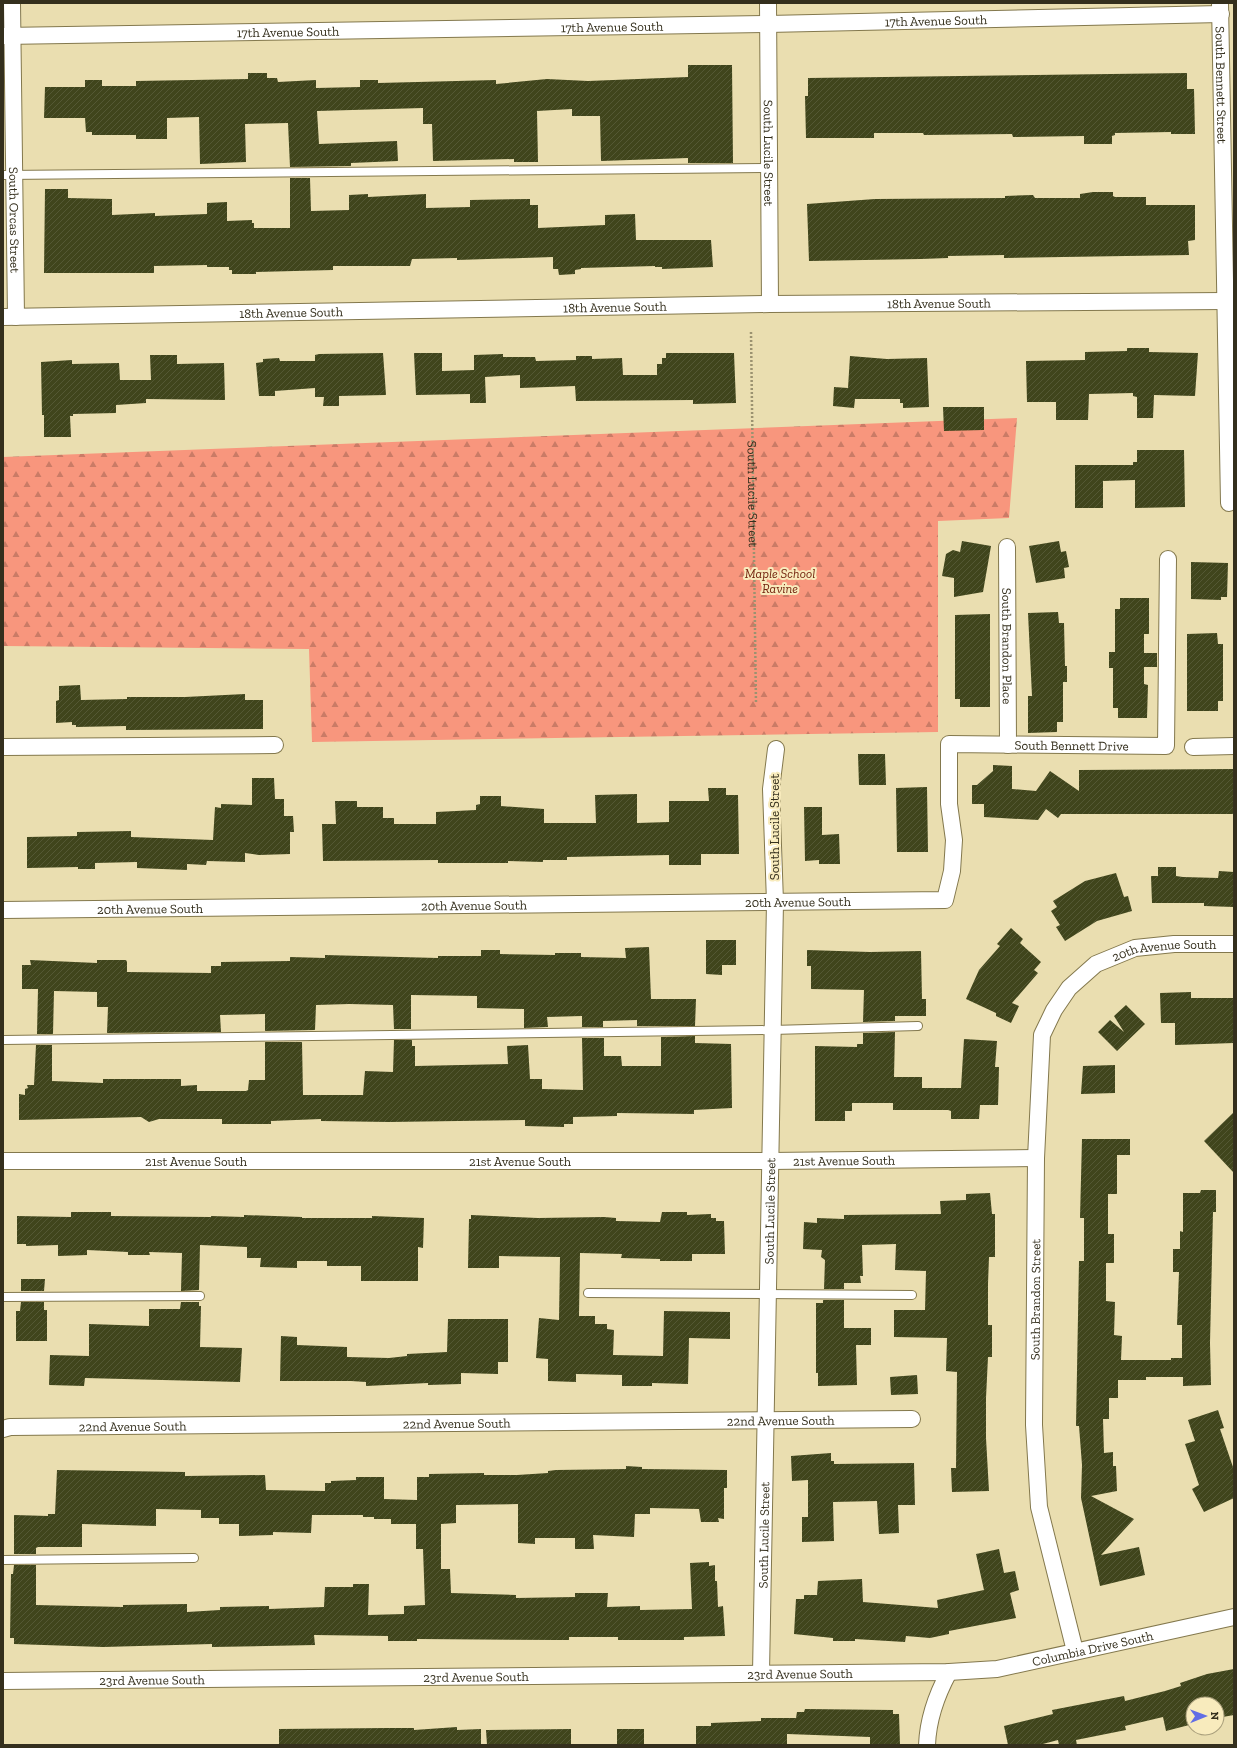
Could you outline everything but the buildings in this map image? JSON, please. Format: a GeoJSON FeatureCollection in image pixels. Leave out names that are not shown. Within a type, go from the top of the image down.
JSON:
{"type":"FeatureCollection","features":[{"type":"Feature","properties":{"kind":"street","name":"South Orcas Street"},"geometry":{"type":"LineString","coordinates":[[10,317],[8,36],[12,3]]}},
{"type":"Feature","properties":{"kind":"street","name":"South Lucile Street"},"geometry":{"type":"LineString","coordinates":[[768,3],[770,304]]}},
{"type":"Feature","properties":{"kind":"street","name":"17th Avenue South"},"geometry":{"type":"LineString","coordinates":[[8,36],[768,24],[1220,8]]}},
{"type":"Feature","properties":{"kind":"street","name":"South Bennett Street"},"geometry":{"type":"LineString","coordinates":[[1220,8],[1228,148],[1226,301],[1229,503]]}},
{"type":"Feature","properties":{"kind":"street","name":"18th Avenue South"},"geometry":{"type":"LineString","coordinates":[[10,317],[770,304],[1226,301]]}},
{"type":"Feature","properties":{"kind":"street","name":"South Brandon Place"},"geometry":{"type":"LineString","coordinates":[[1007,547],[1008,745]]}},
{"type":"Feature","properties":{"kind":"street","name":"South Bennett Drive"},"geometry":{"type":"LineString","coordinates":[[945,900],[952,870],[954,840],[949,804],[949,744],[1166,746],[1168,560]]}},
{"type":"Feature","properties":{"kind":"street"},"geometry":{"type":"LineString","coordinates":[[3,747],[275,746]]}},
{"type":"Feature","properties":{"kind":"street"},"geometry":{"type":"LineString","coordinates":[[1194,747],[1234,746]]}},
{"type":"Feature","properties":{"kind":"street","name":"South Lucile Street"},"geometry":{"type":"LineString","coordinates":[[761,1673],[774,902],[771,789],[776,749]]}},
{"type":"Feature","properties":{"kind":"street","name":"20th Avenue South"},"geometry":{"type":"LineString","coordinates":[[3,910],[945,900]]}},
{"type":"Feature","properties":{"kind":"street","name":"20th Avenue South"},"geometry":{"type":"LineString","coordinates":[[1096,964],[1135,948],[1174,944],[1234,944]]}},
{"type":"Feature","properties":{"kind":"street","name":"South Brandon Street"},"geometry":{"type":"LineString","coordinates":[[1075,1651],[1039,1506],[1034,1425],[1036,1158],[1042,1035],[1054,1010],[1069,988],[1096,964]]}},
{"type":"Feature","properties":{"kind":"street","name":"21st Avenue South"},"geometry":{"type":"LineString","coordinates":[[3,1161],[770,1161],[1036,1158]]}},
{"type":"Feature","properties":{"kind":"street","name":"22nd Avenue South"},"geometry":{"type":"LineString","coordinates":[[3,1429],[18,1427],[912,1418]]}},
{"type":"Feature","properties":{"kind":"street","name":"Columbia Drive South"},"geometry":{"type":"LineString","coordinates":[[949,1672],[997,1669],[1234,1617]]}},
{"type":"Feature","properties":{"kind":"street"},"geometry":{"type":"LineString","coordinates":[[927,1745],[928,1731],[940,1690],[949,1672]]}},
{"type":"Feature","properties":{"kind":"street","name":"23rd Avenue South"},"geometry":{"type":"LineString","coordinates":[[3,1681],[949,1672]]}},
{"type":"Feature","properties":{"kind":"lane"},"geometry":{"type":"LineString","coordinates":[[9,175],[770,168]]}},
{"type":"Feature","properties":{"kind":"lane"},"geometry":{"type":"LineString","coordinates":[[3,1040],[772,1030],[918,1026]]}},
{"type":"Feature","properties":{"kind":"lane"},"geometry":{"type":"LineString","coordinates":[[588,1293],[912,1295]]}},
{"type":"Feature","properties":{"kind":"lane"},"geometry":{"type":"LineString","coordinates":[[3,1297],[200,1296]]}},
{"type":"Feature","properties":{"kind":"lane"},"geometry":{"type":"LineString","coordinates":[[3,1560],[194,1558]]}},
{"type":"Feature","properties":{"kind":"path","name":"South Lucile Street"},"geometry":{"type":"LineString","coordinates":[[751,332],[756,704]]}},
{"type":"Feature","properties":{"kind":"green space","name":"Maple School Ravine"},"geometry":{"type":"Polygon","coordinates":[[[1017,418],[1009,518],[938,521],[938,732],[312,742],[309,649],[3,646],[3,457],[1017,418]]]}}]}
